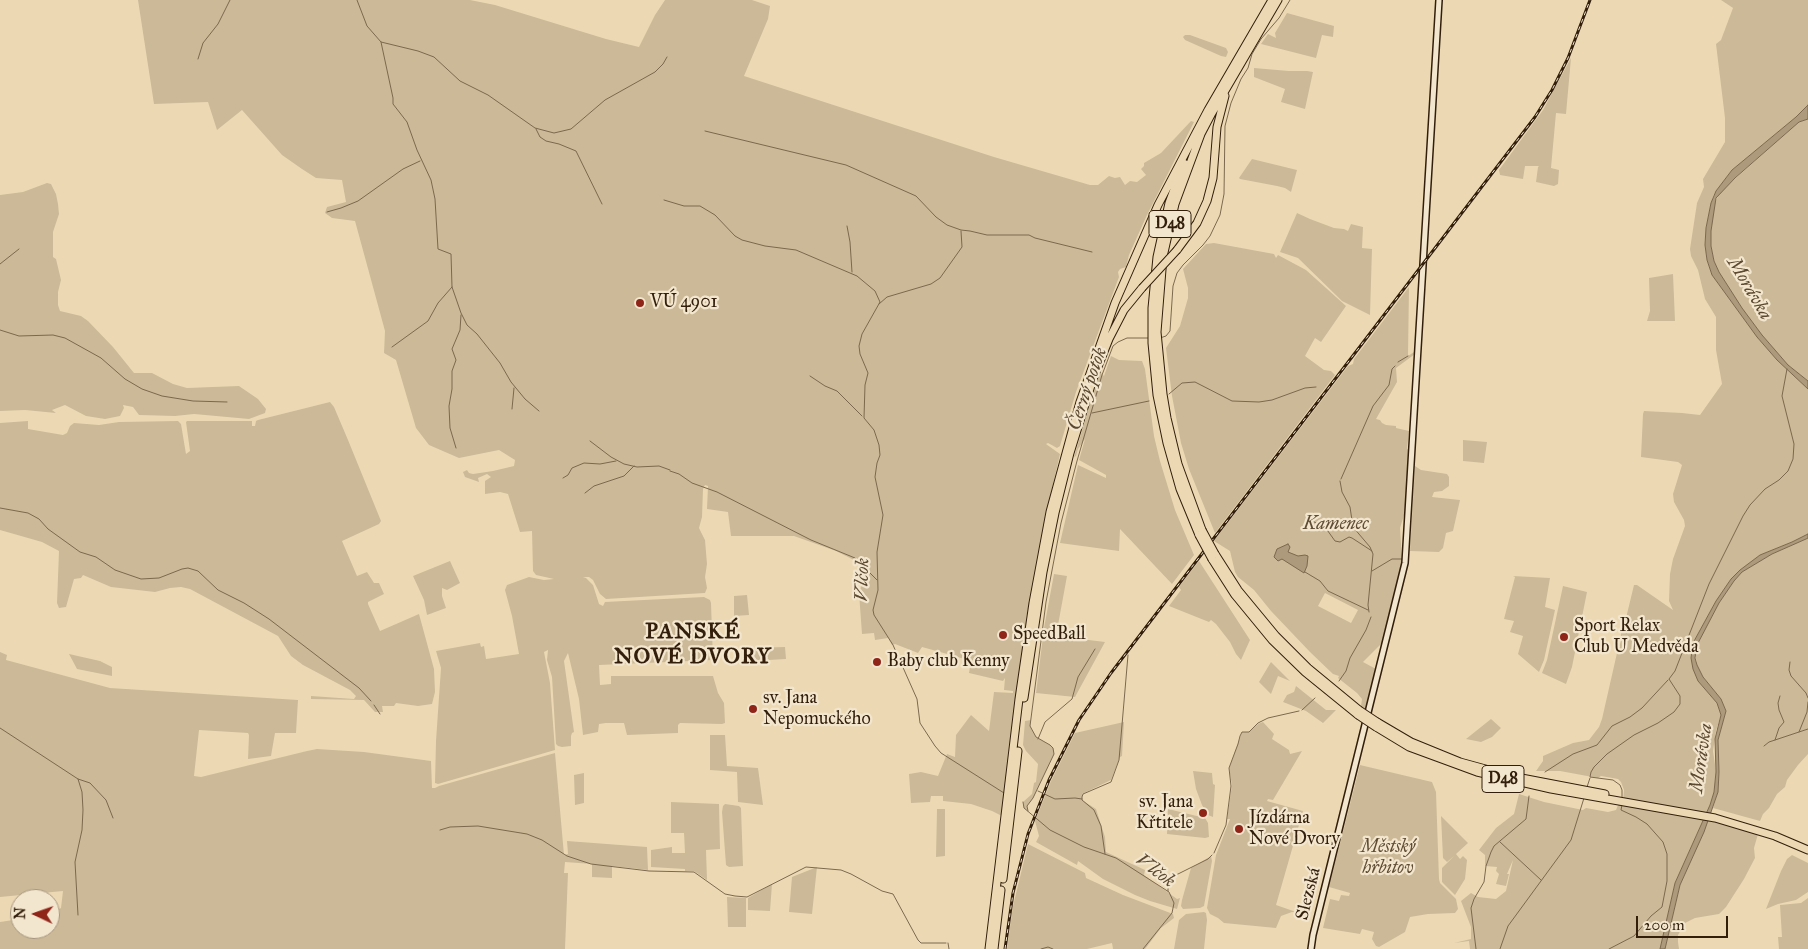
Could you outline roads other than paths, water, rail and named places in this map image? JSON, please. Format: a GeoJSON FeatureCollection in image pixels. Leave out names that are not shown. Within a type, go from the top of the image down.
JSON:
{"type":"FeatureCollection","features":[{"type":"Feature","properties":{"kind":"highway","name":"D48"},"geometry":{"type":"LineString","coordinates":[[1272,0],[1208,110],[1178,178],[1164,222],[1157,257],[1154,332],[1157,395],[1167,443],[1180,489],[1200,532],[1235,595],[1272,640],[1305,672],[1358,712],[1402,738],[1450,758],[1511,776],[1613,798]]}},
{"type":"Feature","properties":{"kind":"highway","name":"D48"},"geometry":{"type":"LineString","coordinates":[[1154,332],[1163,257],[1175,204],[1201,134],[1278,0]]}},
{"type":"Feature","properties":{"kind":"highway"},"geometry":{"type":"LineString","coordinates":[[994,949],[1033,635],[1049,542],[1067,455],[1092,379],[1124,310],[1177,250],[1197,223],[1207,201],[1213,178],[1218,119],[1232,78]]}},
{"type":"Feature","properties":{"kind":"highway"},"geometry":{"type":"LineString","coordinates":[[990,949],[1028,635],[1044,541],[1093,360],[1125,278],[1158,205],[1208,110]]}},
{"type":"Feature","properties":{"kind":"highway","name":"D48"},"geometry":{"type":"LineString","coordinates":[[1377,724],[1409,747],[1467,770],[1518,783],[1716,814],[1764,827],[1805,846]]}},
{"type":"Feature","properties":{"kind":"main road","name":"Slezská"},"geometry":{"type":"LineString","coordinates":[[1311,949],[1314,930],[1405,563],[1439,0]]}},
{"type":"Feature","properties":{"kind":"waterway"},"geometry":{"type":"LineString","coordinates":[[198,59],[203,43],[218,24],[230,0]]}},
{"type":"Feature","properties":{"kind":"waterway"},"geometry":{"type":"LineString","coordinates":[[357,0],[367,26],[381,42],[434,57],[460,81],[488,95],[535,128],[554,133],[571,129],[605,100],[655,72],[667,57]]}},
{"type":"Feature","properties":{"kind":"waterway","name":"Černý potok"},"geometry":{"type":"LineString","coordinates":[[1160,338],[1166,336],[1170,331],[1173,286],[1177,273],[1210,236],[1220,215],[1224,194],[1225,126],[1231,103],[1248,68],[1252,54],[1290,0]]}},
{"type":"Feature","properties":{"kind":"waterway"},"geometry":{"type":"LineString","coordinates":[[381,42],[393,104],[407,122],[431,180],[435,199],[438,249],[451,254],[452,287],[461,313],[467,325],[477,334],[500,363],[511,382],[525,399],[539,411]]}},
{"type":"Feature","properties":{"kind":"waterway"},"geometry":{"type":"LineString","coordinates":[[536,129],[540,137],[546,141],[576,151],[602,204]]}},
{"type":"Feature","properties":{"kind":"waterway"},"geometry":{"type":"LineString","coordinates":[[705,131],[846,165],[916,196],[936,217],[947,225],[961,230],[987,235],[1029,235],[1092,252]]}},
{"type":"Feature","properties":{"kind":"waterway"},"geometry":{"type":"LineString","coordinates":[[327,212],[358,201],[403,169],[420,161]]}},
{"type":"Feature","properties":{"kind":"waterway","name":"Vlčok"},"geometry":{"type":"LineString","coordinates":[[664,200],[684,206],[700,206],[715,215],[735,236],[742,240],[765,246],[796,250],[857,276],[875,291],[880,302],[862,334],[859,346],[860,354],[868,373],[865,385],[864,418],[874,430],[880,455],[875,477],[883,515],[877,552],[878,590],[873,610],[874,615],[893,645],[917,699],[920,723],[935,746],[941,753],[1004,793]]}},
{"type":"Feature","properties":{"kind":"waterway"},"geometry":{"type":"LineString","coordinates":[[847,226],[852,272]]}},
{"type":"Feature","properties":{"kind":"waterway"},"geometry":{"type":"LineString","coordinates":[[879,304],[887,297],[931,284],[940,278],[962,247],[961,231]]}},
{"type":"Feature","properties":{"kind":"waterway"},"geometry":{"type":"LineString","coordinates":[[0,264],[19,249]]}},
{"type":"Feature","properties":{"kind":"waterway"},"geometry":{"type":"LineString","coordinates":[[392,347],[428,321],[438,303],[452,287]]}},
{"type":"Feature","properties":{"kind":"waterway"},"geometry":{"type":"LineString","coordinates":[[456,448],[450,428],[449,406],[452,389],[452,371],[456,360],[452,349],[460,330],[461,315]]}},
{"type":"Feature","properties":{"kind":"waterway"},"geometry":{"type":"LineString","coordinates":[[0,330],[19,336],[53,335],[65,338],[101,358],[125,379],[142,389],[162,396],[193,401],[227,402]]}},
{"type":"Feature","properties":{"kind":"waterway","name":"Černý potok"},"geometry":{"type":"LineString","coordinates":[[1028,811],[1027,806],[1033,798],[1054,754],[1053,748],[1036,737],[1030,726],[1046,602],[1061,523],[1102,375],[1113,346],[1127,338],[1149,338]]}},
{"type":"Feature","properties":{"kind":"waterway"},"geometry":{"type":"LineString","coordinates":[[1398,362],[1408,356]]}},
{"type":"Feature","properties":{"kind":"waterway"},"geometry":{"type":"LineString","coordinates":[[1341,479],[1373,406],[1389,385],[1392,369],[1395,366]]}},
{"type":"Feature","properties":{"kind":"waterway"},"geometry":{"type":"LineString","coordinates":[[1622,799],[1620,785],[1613,780],[1590,777],[1591,772],[1607,754],[1634,735],[1658,723],[1674,712],[1680,704],[1680,696],[1669,679],[1675,671],[1709,584],[1750,505],[1765,489],[1779,480],[1788,471],[1793,459],[1794,444],[1782,396],[1787,369]]}},
{"type":"Feature","properties":{"kind":"waterway"},"geometry":{"type":"LineString","coordinates":[[810,376],[837,391],[862,416]]}},
{"type":"Feature","properties":{"kind":"waterway"},"geometry":{"type":"LineString","coordinates":[[1169,394],[1182,383],[1195,382],[1232,401],[1259,402],[1272,400],[1305,388],[1316,387]]}},
{"type":"Feature","properties":{"kind":"waterway"},"geometry":{"type":"LineString","coordinates":[[512,409],[514,388]]}},
{"type":"Feature","properties":{"kind":"waterway"},"geometry":{"type":"LineString","coordinates":[[1092,413],[1149,401]]}},
{"type":"Feature","properties":{"kind":"waterway"},"geometry":{"type":"LineString","coordinates":[[590,441],[624,464],[637,467],[659,466],[670,470]]}},
{"type":"Feature","properties":{"kind":"waterway"},"geometry":{"type":"LineString","coordinates":[[563,478],[568,475],[572,468],[584,463],[600,464],[616,461]]}},
{"type":"Feature","properties":{"kind":"waterway"},"geometry":{"type":"LineString","coordinates":[[585,493],[594,486],[624,476],[634,466]]}},
{"type":"Feature","properties":{"kind":"waterway"},"geometry":{"type":"LineString","coordinates":[[670,471],[679,474],[692,483],[717,492],[811,540],[855,558],[877,580]]}},
{"type":"Feature","properties":{"kind":"waterway"},"geometry":{"type":"LineString","coordinates":[[1340,481],[1342,492],[1350,507],[1353,527],[1370,547],[1373,554],[1369,612]]}},
{"type":"Feature","properties":{"kind":"waterway"},"geometry":{"type":"LineString","coordinates":[[0,508],[28,513],[39,519],[48,529],[80,552],[96,557],[115,570],[141,579],[159,578],[188,568],[198,571],[218,590],[244,603],[269,619],[359,688],[371,701]]}},
{"type":"Feature","properties":{"kind":"waterway"},"geometry":{"type":"LineString","coordinates":[[1312,521],[1325,527],[1335,541],[1340,542],[1349,537],[1372,551]]}},
{"type":"Feature","properties":{"kind":"waterway"},"geometry":{"type":"LineString","coordinates":[[1372,571],[1392,559],[1402,559]]}},
{"type":"Feature","properties":{"kind":"waterway"},"geometry":{"type":"LineString","coordinates":[[1305,572],[1320,581],[1328,591],[1368,610]]}},
{"type":"Feature","properties":{"kind":"waterway"},"geometry":{"type":"LineString","coordinates":[[1339,681],[1346,671],[1350,658],[1371,617]]}},
{"type":"Feature","properties":{"kind":"waterway"},"geometry":{"type":"LineString","coordinates":[[1038,739],[1045,722],[1072,699],[1078,677],[1095,649]]}},
{"type":"Feature","properties":{"kind":"waterway"},"geometry":{"type":"LineString","coordinates":[[1105,854],[1101,826],[1094,810],[1082,800],[1082,797],[1083,794],[1111,782],[1119,760],[1128,655]]}},
{"type":"Feature","properties":{"kind":"waterway"},"geometry":{"type":"LineString","coordinates":[[1790,662],[1789,670],[1791,676],[1808,698]]}},
{"type":"Feature","properties":{"kind":"waterway"},"geometry":{"type":"LineString","coordinates":[[1545,772],[1573,754],[1597,745],[1612,726],[1630,717],[1642,708],[1668,680]]}},
{"type":"Feature","properties":{"kind":"waterway"},"geometry":{"type":"LineString","coordinates":[[1775,740],[1779,728],[1784,722],[1779,710],[1780,696]]}},
{"type":"Feature","properties":{"kind":"waterway"},"geometry":{"type":"LineString","coordinates":[[1302,710],[1315,698]]}},
{"type":"Feature","properties":{"kind":"waterway"},"geometry":{"type":"LineString","coordinates":[[1799,732],[1807,712],[1808,702]]}},
{"type":"Feature","properties":{"kind":"waterway"},"geometry":{"type":"LineString","coordinates":[[374,705],[380,714]]}},
{"type":"Feature","properties":{"kind":"waterway"},"geometry":{"type":"LineString","coordinates":[[1214,853],[1226,825],[1231,786],[1229,768],[1242,732],[1249,732],[1258,723],[1268,718],[1299,711]]}},
{"type":"Feature","properties":{"kind":"waterway"},"geometry":{"type":"LineString","coordinates":[[0,728],[78,779],[90,783],[106,800],[113,818]]}},
{"type":"Feature","properties":{"kind":"waterway"},"geometry":{"type":"LineString","coordinates":[[1764,746],[1769,742],[1808,729]]}},
{"type":"Feature","properties":{"kind":"waterway"},"geometry":{"type":"LineString","coordinates":[[1587,787],[1590,778]]}},
{"type":"Feature","properties":{"kind":"waterway"},"geometry":{"type":"LineString","coordinates":[[78,779],[82,792],[83,810],[82,830],[75,862],[78,915]]}},
{"type":"Feature","properties":{"kind":"waterway"},"geometry":{"type":"LineString","coordinates":[[1038,791],[1055,799],[1082,799]]}},
{"type":"Feature","properties":{"kind":"waterway"},"geometry":{"type":"LineString","coordinates":[[1476,949],[1471,908],[1474,899],[1484,882],[1486,866],[1494,846],[1526,819],[1529,796]]}},
{"type":"Feature","properties":{"kind":"waterway"},"geometry":{"type":"LineString","coordinates":[[1500,949],[1508,926],[1571,840],[1584,798]]}},
{"type":"Feature","properties":{"kind":"waterway","name":"Vlčok"},"geometry":{"type":"LineString","coordinates":[[1023,802],[1024,808],[1050,830],[1084,847],[1116,858],[1169,892],[1174,903],[1172,913],[1143,949]]}},
{"type":"Feature","properties":{"kind":"waterway"},"geometry":{"type":"LineString","coordinates":[[1609,949],[1634,936],[1651,916],[1662,907],[1667,881],[1667,854],[1663,842],[1647,824],[1621,810],[1622,805]]}},
{"type":"Feature","properties":{"kind":"waterway"},"geometry":{"type":"LineString","coordinates":[[440,830],[450,827],[478,826],[527,834],[542,840],[567,856],[591,864],[649,871],[694,872],[725,894],[735,896],[747,897],[806,867],[841,870],[882,891],[893,894],[921,943],[946,943]]}},
{"type":"Feature","properties":{"kind":"waterway"},"geometry":{"type":"LineString","coordinates":[[1500,842],[1541,880]]}},
{"type":"Feature","properties":{"kind":"waterway"},"geometry":{"type":"LineString","coordinates":[[1168,891],[1168,884],[1174,876],[1208,859],[1212,855]]}},
{"type":"Feature","properties":{"kind":"waterway"},"geometry":{"type":"LineString","coordinates":[[948,943],[949,949]]}},
{"type":"Feature","properties":{"kind":"waterway"},"geometry":{"type":"LineString","coordinates":[[1041,949],[1048,947],[1053,949]]}},
{"type":"Feature","properties":{"kind":"railway"},"geometry":{"type":"LineString","coordinates":[[1005,949],[1013,893],[1028,834],[1049,780],[1079,720],[1111,673],[1535,117],[1552,90],[1568,58],[1590,0]]}},
{"type":"Feature","properties":{"kind":"place","name":"VÚ 4901"},"geometry":{"type":"Point","coordinates":[640,303]}},
{"type":"Feature","properties":{"kind":"place","name":"SpeedBall"},"geometry":{"type":"Point","coordinates":[1003,635]}},
{"type":"Feature","properties":{"kind":"place","name":"Sport Relax Club U Medvěda"},"geometry":{"type":"Point","coordinates":[1564,637]}},
{"type":"Feature","properties":{"kind":"place","name":"Baby club Kenny"},"geometry":{"type":"Point","coordinates":[877,662]}},
{"type":"Feature","properties":{"kind":"place","name":"sv. Jana Nepomuckého"},"geometry":{"type":"Point","coordinates":[753,709]}},
{"type":"Feature","properties":{"kind":"place","name":"sv. Jana Křtitele"},"geometry":{"type":"Point","coordinates":[1203,813]}},
{"type":"Feature","properties":{"kind":"place","name":"Jízdárna Nové Dvory"},"geometry":{"type":"Point","coordinates":[1239,829]}},
{"type":"Feature","properties":{"kind":"district","name":"PANSKÉ NOVÉ DVORY"},"geometry":{"type":"Point","coordinates":[693,646]}},
{"type":"Feature","properties":{"kind":"water label","name":"Morávka"},"geometry":{"type":"Point","coordinates":[1749,289]}},
{"type":"Feature","properties":{"kind":"water label","name":"Morávka"},"geometry":{"type":"Point","coordinates":[1702,758]}},
{"type":"Feature","properties":{"kind":"park label","name":"Kamenec"},"geometry":{"type":"Point","coordinates":[1336,525]}},
{"type":"Feature","properties":{"kind":"park label","name":"Městský hřbitov"},"geometry":{"type":"Point","coordinates":[1388,858]}}]}
